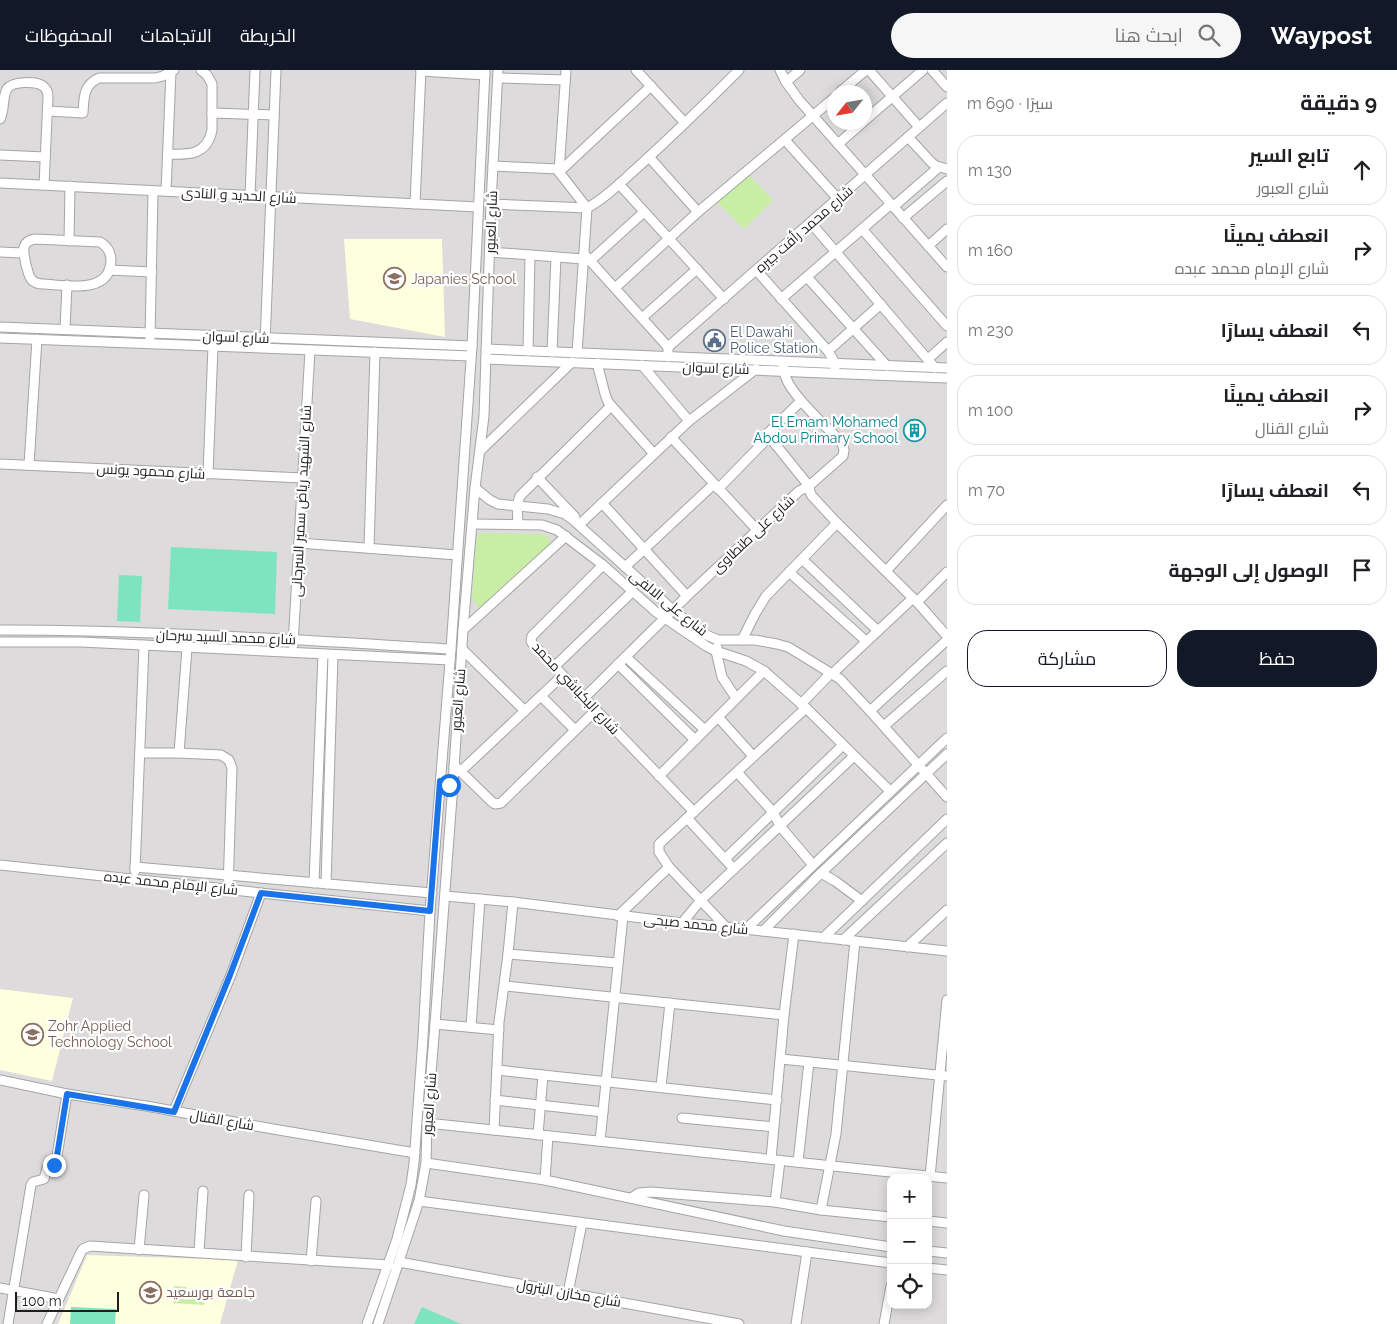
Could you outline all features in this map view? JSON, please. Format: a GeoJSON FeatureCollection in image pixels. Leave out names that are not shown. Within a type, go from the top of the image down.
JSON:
{"type":"FeatureCollection","features":[{"type":"Feature","properties":{"kind":"street"},"geometry":{"type":"LineString","coordinates":[[168,154],[188,154],[202,148],[211,135],[212,84],[207,75],[201,70]]}},
{"type":"Feature","properties":{"kind":"street"},"geometry":{"type":"LineString","coordinates":[[250,196],[254,70]]}},
{"type":"Feature","properties":{"kind":"street"},"geometry":{"type":"LineString","coordinates":[[264,348],[276,70]]}},
{"type":"Feature","properties":{"kind":"street"},"geometry":{"type":"LineString","coordinates":[[566,70],[559,171],[587,208],[586,258],[577,353]]}},
{"type":"Feature","properties":{"kind":"street"},"geometry":{"type":"LineString","coordinates":[[636,70],[685,123]]}},
{"type":"Feature","properties":{"kind":"street"},"geometry":{"type":"LineString","coordinates":[[491,204],[587,208],[619,184],[649,157],[739,70]]}},
{"type":"Feature","properties":{"kind":"street"},"geometry":{"type":"LineString","coordinates":[[780,70],[786,82],[813,116],[947,267]]}},
{"type":"Feature","properties":{"kind":"street"},"geometry":{"type":"LineString","coordinates":[[786,82],[800,70]]}},
{"type":"Feature","properties":{"kind":"street"},"geometry":{"type":"LineString","coordinates":[[849,85],[868,70],[919,127]]}},
{"type":"Feature","properties":{"kind":"street"},"geometry":{"type":"LineString","coordinates":[[872,114],[923,70]]}},
{"type":"Feature","properties":{"kind":"street"},"geometry":{"type":"LineString","coordinates":[[932,70],[947,87]]}},
{"type":"Feature","properties":{"kind":"street"},"geometry":{"type":"LineString","coordinates":[[48,110],[83,113],[84,94],[92,81],[133,74],[155,78],[173,71]]}},
{"type":"Feature","properties":{"kind":"street"},"geometry":{"type":"LineString","coordinates":[[166,191],[173,71]]}},
{"type":"Feature","properties":{"kind":"street"},"geometry":{"type":"LineString","coordinates":[[414,204],[421,71],[485,73]]}},
{"type":"Feature","properties":{"kind":"street","name":"شارع العبور"},"geometry":{"type":"LineString","coordinates":[[367,1324],[389,1266],[408,1201],[415,1153],[430,911],[467,414],[485,73]]}},
{"type":"Feature","properties":{"kind":"street"},"geometry":{"type":"LineString","coordinates":[[498,74],[565,80]]}},
{"type":"Feature","properties":{"kind":"street","name":"شارع العبور"},"geometry":{"type":"LineString","coordinates":[[378,1324],[419,1201],[426,1163],[427,1122],[451,807],[453,784],[457,768],[463,630],[475,488],[484,416],[491,204],[498,74]]}},
{"type":"Feature","properties":{"kind":"street"},"geometry":{"type":"LineString","coordinates":[[0,119],[4,110],[5,91],[10,85],[18,82],[44,87],[48,94],[44,185]]}},
{"type":"Feature","properties":{"kind":"street"},"geometry":{"type":"LineString","coordinates":[[493,166],[559,171],[651,86]]}},
{"type":"Feature","properties":{"kind":"street","name":"شارع محمد رأفت جيره"},"geometry":{"type":"LineString","coordinates":[[668,347],[947,103]]}},
{"type":"Feature","properties":{"kind":"street"},"geometry":{"type":"LineString","coordinates":[[615,288],[698,212],[827,104]]}},
{"type":"Feature","properties":{"kind":"street"},"geometry":{"type":"LineString","coordinates":[[212,113],[274,115]]}},
{"type":"Feature","properties":{"kind":"street"},"geometry":{"type":"LineString","coordinates":[[838,144],[853,130]]}},
{"type":"Feature","properties":{"kind":"street"},"geometry":{"type":"LineString","coordinates":[[781,299],[862,229],[943,168],[932,163],[908,137]]}},
{"type":"Feature","properties":{"kind":"street"},"geometry":{"type":"LineString","coordinates":[[785,140],[838,199]]}},
{"type":"Feature","properties":{"kind":"street"},"geometry":{"type":"LineString","coordinates":[[0,155],[45,157]]}},
{"type":"Feature","properties":{"kind":"street"},"geometry":{"type":"LineString","coordinates":[[649,157],[698,212]]}},
{"type":"Feature","properties":{"kind":"street"},"geometry":{"type":"LineString","coordinates":[[480,179],[492,180]]}},
{"type":"Feature","properties":{"kind":"street"},"geometry":{"type":"LineString","coordinates":[[903,218],[947,181]]}},
{"type":"Feature","properties":{"kind":"street","name":"شارع الحديد و النادى"},"geometry":{"type":"LineString","coordinates":[[0,183],[478,207]]}},
{"type":"Feature","properties":{"kind":"street"},"geometry":{"type":"LineString","coordinates":[[619,184],[724,299]]}},
{"type":"Feature","properties":{"kind":"street"},"geometry":{"type":"LineString","coordinates":[[69,241],[70,186]]}},
{"type":"Feature","properties":{"kind":"street"},"geometry":{"type":"LineString","coordinates":[[150,343],[154,191]]}},
{"type":"Feature","properties":{"kind":"street"},"geometry":{"type":"LineString","coordinates":[[490,252],[586,258],[644,212]]}},
{"type":"Feature","properties":{"kind":"street"},"geometry":{"type":"LineString","coordinates":[[811,223],[935,368]]}},
{"type":"Feature","properties":{"kind":"street"},"geometry":{"type":"LineString","coordinates":[[862,229],[947,326]]}},
{"type":"Feature","properties":{"kind":"street"},"geometry":{"type":"LineString","coordinates":[[928,246],[947,229]]}},
{"type":"Feature","properties":{"kind":"street"},"geometry":{"type":"LineString","coordinates":[[32,239],[69,241],[100,242],[104,244],[110,256],[109,270],[102,281],[94,285],[67,285],[40,284],[33,281],[29,275],[23,253],[25,244],[32,239]]}},
{"type":"Feature","properties":{"kind":"street"},"geometry":{"type":"LineString","coordinates":[[0,252],[23,253]]}},
{"type":"Feature","properties":{"kind":"street"},"geometry":{"type":"LineString","coordinates":[[528,351],[530,255]]}},
{"type":"Feature","properties":{"kind":"street"},"geometry":{"type":"LineString","coordinates":[[552,352],[556,257]]}},
{"type":"Feature","properties":{"kind":"street"},"geometry":{"type":"LineString","coordinates":[[586,258],[668,347],[668,357]]}},
{"type":"Feature","properties":{"kind":"street"},"geometry":{"type":"LineString","coordinates":[[642,318],[697,269]]}},
{"type":"Feature","properties":{"kind":"street"},"geometry":{"type":"LineString","coordinates":[[109,270],[152,272]]}},
{"type":"Feature","properties":{"kind":"street"},"geometry":{"type":"LineString","coordinates":[[757,271],[828,351],[835,368]]}},
{"type":"Feature","properties":{"kind":"street"},"geometry":{"type":"LineString","coordinates":[[807,277],[887,366]]}},
{"type":"Feature","properties":{"kind":"street"},"geometry":{"type":"LineString","coordinates":[[65,329],[67,285]]}},
{"type":"Feature","properties":{"kind":"street"},"geometry":{"type":"LineString","coordinates":[[828,351],[881,304]]}},
{"type":"Feature","properties":{"kind":"street","name":"شارع اسوان"},"geometry":{"type":"LineString","coordinates":[[0,327],[265,338],[471,351]]}},
{"type":"Feature","properties":{"kind":"street","name":"شارع اسوان"},"geometry":{"type":"LineString","coordinates":[[0,338],[375,352],[471,351]]}},
{"type":"Feature","properties":{"kind":"street"},"geometry":{"type":"LineString","coordinates":[[29,465],[37,339]]}},
{"type":"Feature","properties":{"kind":"street"},"geometry":{"type":"LineString","coordinates":[[928,359],[947,342]]}},
{"type":"Feature","properties":{"kind":"street"},"geometry":{"type":"LineString","coordinates":[[208,474],[213,346]]}},
{"type":"Feature","properties":{"kind":"street","name":"شارع الشهيد رياض سمير السرجانى"},"geometry":{"type":"LineString","coordinates":[[292,653],[310,350]]}},
{"type":"Feature","properties":{"kind":"street","name":"شارع اسوان"},"geometry":{"type":"LineString","coordinates":[[486,354],[528,351],[668,357],[835,368],[947,378]]}},
{"type":"Feature","properties":{"kind":"street"},"geometry":{"type":"LineString","coordinates":[[369,548],[375,352]]}},
{"type":"Feature","properties":{"kind":"street","name":"شارع اسوان"},"geometry":{"type":"LineString","coordinates":[[486,354],[572,362],[642,365],[756,369],[783,366]]}},
{"type":"Feature","properties":{"kind":"street"},"geometry":{"type":"LineString","coordinates":[[464,451],[474,447],[479,453],[572,362]]}},
{"type":"Feature","properties":{"kind":"street"},"geometry":{"type":"LineString","coordinates":[[596,363],[605,394],[611,406],[654,454]]}},
{"type":"Feature","properties":{"kind":"street"},"geometry":{"type":"LineString","coordinates":[[642,365],[689,421]]}},
{"type":"Feature","properties":{"kind":"street","name":"شارع على طنطاوى"},"geometry":{"type":"LineString","coordinates":[[584,698],[687,596],[800,491],[809,486],[840,459],[844,453],[842,443],[801,401],[788,382],[783,366]]}},
{"type":"Feature","properties":{"kind":"street","name":"شارع اسوان"},"geometry":{"type":"LineString","coordinates":[[835,368],[887,366],[947,368]]}},
{"type":"Feature","properties":{"kind":"street"},"geometry":{"type":"LineString","coordinates":[[538,477],[580,524],[689,421],[756,369]]}},
{"type":"Feature","properties":{"kind":"street"},"geometry":{"type":"LineString","coordinates":[[625,567],[764,442],[767,434],[801,401]]}},
{"type":"Feature","properties":{"kind":"street"},"geometry":{"type":"LineString","coordinates":[[518,524],[517,505],[520,496],[611,406]]}},
{"type":"Feature","properties":{"kind":"street"},"geometry":{"type":"LineString","coordinates":[[467,414],[478,420],[484,416]]}},
{"type":"Feature","properties":{"kind":"street"},"geometry":{"type":"LineString","coordinates":[[767,434],[809,486],[812,496],[837,524],[915,600],[947,636]]}},
{"type":"Feature","properties":{"kind":"street"},"geometry":{"type":"LineString","coordinates":[[671,437],[758,530]]}},
{"type":"Feature","properties":{"kind":"street","name":"شارع محمود يونس"},"geometry":{"type":"LineString","coordinates":[[0,464],[303,478]]}},
{"type":"Feature","properties":{"kind":"street","name":"شارع على الالفى"},"geometry":{"type":"LineString","coordinates":[[475,488],[498,504],[517,505],[565,514],[580,524],[673,610],[704,634],[718,640],[767,642],[788,647],[832,673],[884,726],[947,797]]}},
{"type":"Feature","properties":{"kind":"street"},"geometry":{"type":"LineString","coordinates":[[602,503],[687,596]]}},
{"type":"Feature","properties":{"kind":"street"},"geometry":{"type":"LineString","coordinates":[[886,571],[947,505]]}},
{"type":"Feature","properties":{"kind":"street","name":"شارع على الالفى"},"geometry":{"type":"LineString","coordinates":[[472,524],[542,525],[558,530],[603,565],[656,612],[706,646],[746,660],[764,671],[844,745],[890,791]]}},
{"type":"Feature","properties":{"kind":"street"},"geometry":{"type":"LineString","coordinates":[[742,640],[760,605],[773,588],[837,524]]}},
{"type":"Feature","properties":{"kind":"street"},"geometry":{"type":"LineString","coordinates":[[463,630],[566,536]]}},
{"type":"Feature","properties":{"kind":"street"},"geometry":{"type":"LineString","coordinates":[[299,543],[457,555]]}},
{"type":"Feature","properties":{"kind":"street"},"geometry":{"type":"LineString","coordinates":[[802,559],[878,631]]}},
{"type":"Feature","properties":{"kind":"street","name":"شارع البكباشي محمد"},"geometry":{"type":"LineString","coordinates":[[603,565],[532,636],[532,643],[659,776],[734,869]]}},
{"type":"Feature","properties":{"kind":"street"},"geometry":{"type":"LineString","coordinates":[[789,572],[866,641]]}},
{"type":"Feature","properties":{"kind":"street"},"geometry":{"type":"LineString","coordinates":[[726,927],[669,867],[659,852],[660,844],[737,772],[803,706],[832,673],[866,641],[947,572]]}},
{"type":"Feature","properties":{"kind":"street"},"geometry":{"type":"LineString","coordinates":[[554,667],[632,592]]}},
{"type":"Feature","properties":{"kind":"street","name":"شارع محمد السيد سرحان"},"geometry":{"type":"LineString","coordinates":[[0,630],[56,630],[451,649]]}},
{"type":"Feature","properties":{"kind":"street"},"geometry":{"type":"LineString","coordinates":[[718,640],[716,651],[722,677],[736,698]]}},
{"type":"Feature","properties":{"kind":"street"},"geometry":{"type":"LineString","coordinates":[[870,711],[947,640]]}},
{"type":"Feature","properties":{"kind":"street","name":"شارع محمد السيد سرحان"},"geometry":{"type":"LineString","coordinates":[[0,642],[144,645],[450,660]]}},
{"type":"Feature","properties":{"kind":"street"},"geometry":{"type":"LineString","coordinates":[[134,879],[144,645]]}},
{"type":"Feature","properties":{"kind":"street"},"geometry":{"type":"LineString","coordinates":[[179,753],[187,648]]}},
{"type":"Feature","properties":{"kind":"street"},"geometry":{"type":"LineString","coordinates":[[462,649],[525,711]]}},
{"type":"Feature","properties":{"kind":"street"},"geometry":{"type":"LineString","coordinates":[[314,883],[322,654]]}},
{"type":"Feature","properties":{"kind":"street"},"geometry":{"type":"LineString","coordinates":[[326,884],[333,655]]}},
{"type":"Feature","properties":{"kind":"street"},"geometry":{"type":"LineString","coordinates":[[626,657],[705,730]]}},
{"type":"Feature","properties":{"kind":"street"},"geometry":{"type":"LineString","coordinates":[[618,664],[695,740]]}},
{"type":"Feature","properties":{"kind":"street"},"geometry":{"type":"LineString","coordinates":[[659,776],[764,671]]}},
{"type":"Feature","properties":{"kind":"street"},"geometry":{"type":"LineString","coordinates":[[884,726],[947,671]]}},
{"type":"Feature","properties":{"kind":"street"},"geometry":{"type":"LineString","coordinates":[[562,676],[525,711],[457,768],[492,802],[495,804],[501,803],[596,710]]}},
{"type":"Feature","properties":{"kind":"street"},"geometry":{"type":"LineString","coordinates":[[541,696],[575,730]]}},
{"type":"Feature","properties":{"kind":"street"},"geometry":{"type":"LineString","coordinates":[[718,717],[753,756]]}},
{"type":"Feature","properties":{"kind":"street"},"geometry":{"type":"LineString","coordinates":[[745,930],[947,738]]}},
{"type":"Feature","properties":{"kind":"street"},"geometry":{"type":"LineString","coordinates":[[725,859],[844,745]]}},
{"type":"Feature","properties":{"kind":"street"},"geometry":{"type":"LineString","coordinates":[[140,753],[222,755],[232,764],[228,889]]}},
{"type":"Feature","properties":{"kind":"street"},"geometry":{"type":"LineString","coordinates":[[763,931],[821,873],[947,754]]}},
{"type":"Feature","properties":{"kind":"street"},"geometry":{"type":"LineString","coordinates":[[682,923],[701,900],[854,756]]}},
{"type":"Feature","properties":{"kind":"street"},"geometry":{"type":"LineString","coordinates":[[737,772],[773,812],[780,826],[812,866]]}},
{"type":"Feature","properties":{"kind":"street"},"geometry":{"type":"LineString","coordinates":[[440,781],[446,785],[453,784]]}},
{"type":"Feature","properties":{"kind":"street"},"geometry":{"type":"LineString","coordinates":[[438,808],[446,804],[451,807]]}},
{"type":"Feature","properties":{"kind":"street"},"geometry":{"type":"LineString","coordinates":[[823,938],[947,819]]}},
{"type":"Feature","properties":{"kind":"street"},"geometry":{"type":"LineString","coordinates":[[844,940],[947,843]]}},
{"type":"Feature","properties":{"kind":"street","name":"شارع الإمام محمد عبده"},"geometry":{"type":"LineString","coordinates":[[0,865],[430,911]]}},
{"type":"Feature","properties":{"kind":"street","name":"شارع الإمام محمد عبده"},"geometry":{"type":"LineString","coordinates":[[135,867],[432,893]]}},
{"type":"Feature","properties":{"kind":"street"},"geometry":{"type":"LineString","coordinates":[[600,1141],[615,998],[620,916],[669,867]]}},
{"type":"Feature","properties":{"kind":"street"},"geometry":{"type":"LineString","coordinates":[[821,873],[849,890],[862,901]]}},
{"type":"Feature","properties":{"kind":"street"},"geometry":{"type":"LineString","coordinates":[[174,1112],[261,893]]}},
{"type":"Feature","properties":{"kind":"street","name":"شارع محمد صبحى"},"geometry":{"type":"LineString","coordinates":[[445,896],[947,951]]}},
{"type":"Feature","properties":{"kind":"street"},"geometry":{"type":"LineString","coordinates":[[471,1027],[480,899]]}},
{"type":"Feature","properties":{"kind":"street"},"geometry":{"type":"LineString","coordinates":[[494,1130],[499,1030],[513,902]]}},
{"type":"Feature","properties":{"kind":"street"},"geometry":{"type":"LineString","coordinates":[[908,947],[947,910]]}},
{"type":"Feature","properties":{"kind":"street"},"geometry":{"type":"LineString","coordinates":[[770,1160],[794,934]]}},
{"type":"Feature","properties":{"kind":"street"},"geometry":{"type":"LineString","coordinates":[[821,1210],[828,1166],[836,1134],[855,941]]}},
{"type":"Feature","properties":{"kind":"street"},"geometry":{"type":"LineString","coordinates":[[508,954],[618,963]]}},
{"type":"Feature","properties":{"kind":"street"},"geometry":{"type":"LineString","coordinates":[[505,986],[784,1015]]}},
{"type":"Feature","properties":{"kind":"street"},"geometry":{"type":"LineString","coordinates":[[930,1174],[943,1075],[947,1000]]}},
{"type":"Feature","properties":{"kind":"street"},"geometry":{"type":"LineString","coordinates":[[661,1087],[670,1003]]}},
{"type":"Feature","properties":{"kind":"street"},"geometry":{"type":"LineString","coordinates":[[425,1010],[430,1014],[436,1011]]}},
{"type":"Feature","properties":{"kind":"street"},"geometry":{"type":"LineString","coordinates":[[435,1024],[499,1030]]}},
{"type":"Feature","properties":{"kind":"street"},"geometry":{"type":"LineString","coordinates":[[423,1038],[428,1036],[434,1039]]}},
{"type":"Feature","properties":{"kind":"street"},"geometry":{"type":"LineString","coordinates":[[781,1059],[943,1075]]}},
{"type":"Feature","properties":{"kind":"street"},"geometry":{"type":"LineString","coordinates":[[798,1162],[809,1062]]}},
{"type":"Feature","properties":{"kind":"street"},"geometry":{"type":"LineString","coordinates":[[497,1070],[777,1100]]}},
{"type":"Feature","properties":{"kind":"street"},"geometry":{"type":"LineString","coordinates":[[538,1134],[543,1075]]}},
{"type":"Feature","properties":{"kind":"street","name":"شارع القنال"},"geometry":{"type":"LineString","coordinates":[[0,1080],[67,1094],[415,1153]]}},
{"type":"Feature","properties":{"kind":"street"},"geometry":{"type":"LineString","coordinates":[[8,1324],[31,1185],[32,1182],[44,1179],[47,1168],[56,1162],[67,1094]]}},
{"type":"Feature","properties":{"kind":"street"},"geometry":{"type":"LineString","coordinates":[[495,1100],[603,1112]]}},
{"type":"Feature","properties":{"kind":"street"},"geometry":{"type":"LineString","coordinates":[[682,1118],[774,1127]]}},
{"type":"Feature","properties":{"kind":"street"},"geometry":{"type":"LineString","coordinates":[[427,1122],[902,1174]]}},
{"type":"Feature","properties":{"kind":"street"},"geometry":{"type":"LineString","coordinates":[[545,1180],[548,1136]]}},
{"type":"Feature","properties":{"kind":"street"},"geometry":{"type":"LineString","coordinates":[[775,1202],[780,1160]]}},
{"type":"Feature","properties":{"kind":"street"},"geometry":{"type":"LineString","coordinates":[[426,1163],[545,1180],[784,1230],[887,1246]]}},
{"type":"Feature","properties":{"kind":"street"},"geometry":{"type":"LineString","coordinates":[[932,1177],[947,1178]]}},
{"type":"Feature","properties":{"kind":"street"},"geometry":{"type":"LineString","coordinates":[[199,1252],[203,1191]]}},
{"type":"Feature","properties":{"kind":"street"},"geometry":{"type":"LineString","coordinates":[[631,1198],[639,1193],[651,1192],[775,1202],[821,1210],[887,1217]]}},
{"type":"Feature","properties":{"kind":"street"},"geometry":{"type":"LineString","coordinates":[[246,1257],[249,1195]]}},
{"type":"Feature","properties":{"kind":"street"},"geometry":{"type":"LineString","coordinates":[[139,1250],[144,1196]]}},
{"type":"Feature","properties":{"kind":"street"},"geometry":{"type":"LineString","coordinates":[[311,1261],[316,1201]]}},
{"type":"Feature","properties":{"kind":"street"},"geometry":{"type":"LineString","coordinates":[[419,1201],[887,1262]]}},
{"type":"Feature","properties":{"kind":"street"},"geometry":{"type":"LineString","coordinates":[[932,1221],[947,1222]]}},
{"type":"Feature","properties":{"kind":"street"},"geometry":{"type":"LineString","coordinates":[[568,1293],[582,1223]]}},
{"type":"Feature","properties":{"kind":"street"},"geometry":{"type":"LineString","coordinates":[[47,1324],[83,1249],[90,1246],[389,1266]]}},
{"type":"Feature","properties":{"kind":"street"},"geometry":{"type":"LineString","coordinates":[[932,1251],[947,1253]]}},
{"type":"Feature","properties":{"kind":"street"},"geometry":{"type":"LineString","coordinates":[[796,1324],[807,1252]]}},
{"type":"Feature","properties":{"kind":"street","name":"شارع مخازن البترول"},"geometry":{"type":"LineString","coordinates":[[399,1262],[739,1324]]}},
{"type":"Feature","properties":{"kind":"street"},"geometry":{"type":"LineString","coordinates":[[932,1268],[947,1270]]}},
{"type":"Feature","properties":{"kind":"street"},"geometry":{"type":"LineString","coordinates":[[0,1288],[59,1299]]}},
{"type":"Feature","properties":{"kind":"street"},"geometry":{"type":"LineString","coordinates":[[884,1324],[887,1308]]}},
{"type":"Feature","properties":{"kind":"shaded area"},"geometry":{"type":"Polygon","coordinates":[[[0,70],[947,70],[947,1324],[0,1324],[0,70]]]}},
{"type":"Feature","properties":{"kind":"shaded area","name":"Japanies School"},"geometry":{"type":"Polygon","coordinates":[[[344,239],[442,239],[445,337],[350,319],[344,239]]]}},
{"type":"Feature","properties":{"kind":"shaded area","name":"Zohr Applied Technology School"},"geometry":{"type":"Polygon","coordinates":[[[0,989],[73,998],[52,1081],[0,1070],[0,989]]]}},
{"type":"Feature","properties":{"kind":"shaded area","name":"جامعة بورسعيد"},"geometry":{"type":"Polygon","coordinates":[[[87,1255],[238,1260],[220,1324],[58,1324],[87,1255]]]}},
{"type":"Feature","properties":{"kind":"green space"},"geometry":{"type":"Polygon","coordinates":[[[746,172],[773,200],[744,229],[714,199],[746,172]]]}},
{"type":"Feature","properties":{"kind":"green space"},"geometry":{"type":"Polygon","coordinates":[[[480,533],[543,534],[548,537],[550,542],[548,546],[480,608],[472,596],[477,536],[480,533]]]}},
{"type":"Feature","properties":{"kind":"green space"},"geometry":{"type":"Polygon","coordinates":[[[171,547],[277,552],[275,614],[168,609],[171,547]]]}},
{"type":"Feature","properties":{"kind":"green space"},"geometry":{"type":"Polygon","coordinates":[[[119,575],[142,576],[140,622],[117,621],[119,575]]]}},
{"type":"Feature","properties":{"kind":"green space"},"geometry":{"type":"Polygon","coordinates":[[[174,1286],[186,1287],[190,1290],[191,1288],[205,1289],[204,1305],[173,1303],[174,1286]]]}},
{"type":"Feature","properties":{"kind":"green space"},"geometry":{"type":"Polygon","coordinates":[[[71,1307],[116,1309],[115,1324],[70,1324],[71,1307]]]}},
{"type":"Feature","properties":{"kind":"green space"},"geometry":{"type":"Polygon","coordinates":[[[422,1307],[461,1324],[414,1324],[422,1307]]]}},
{"type":"Feature","properties":{"kind":"place","name":"Japanies School"},"geometry":{"type":"Point","coordinates":[395,279]}},
{"type":"Feature","properties":{"kind":"place","name":"El Dawahi Police Station"},"geometry":{"type":"Point","coordinates":[714,340]}},
{"type":"Feature","properties":{"kind":"place","name":"El Emam Mohamed Abdou Primary School"},"geometry":{"type":"Point","coordinates":[914,430]}},
{"type":"Feature","properties":{"kind":"place","name":"Zohr Applied Technology School"},"geometry":{"type":"Point","coordinates":[32,1034]}},
{"type":"Feature","properties":{"kind":"place","name":"جامعة بورسعيد"},"geometry":{"type":"Point","coordinates":[150,1292]}},
{"type":"Feature","properties":{"kind":"route"},"geometry":{"type":"LineString","coordinates":[[54,1165],[56,1164],[67,1094],[174,1112],[261,893],[430,911],[440,781],[449,785]]}}]}
